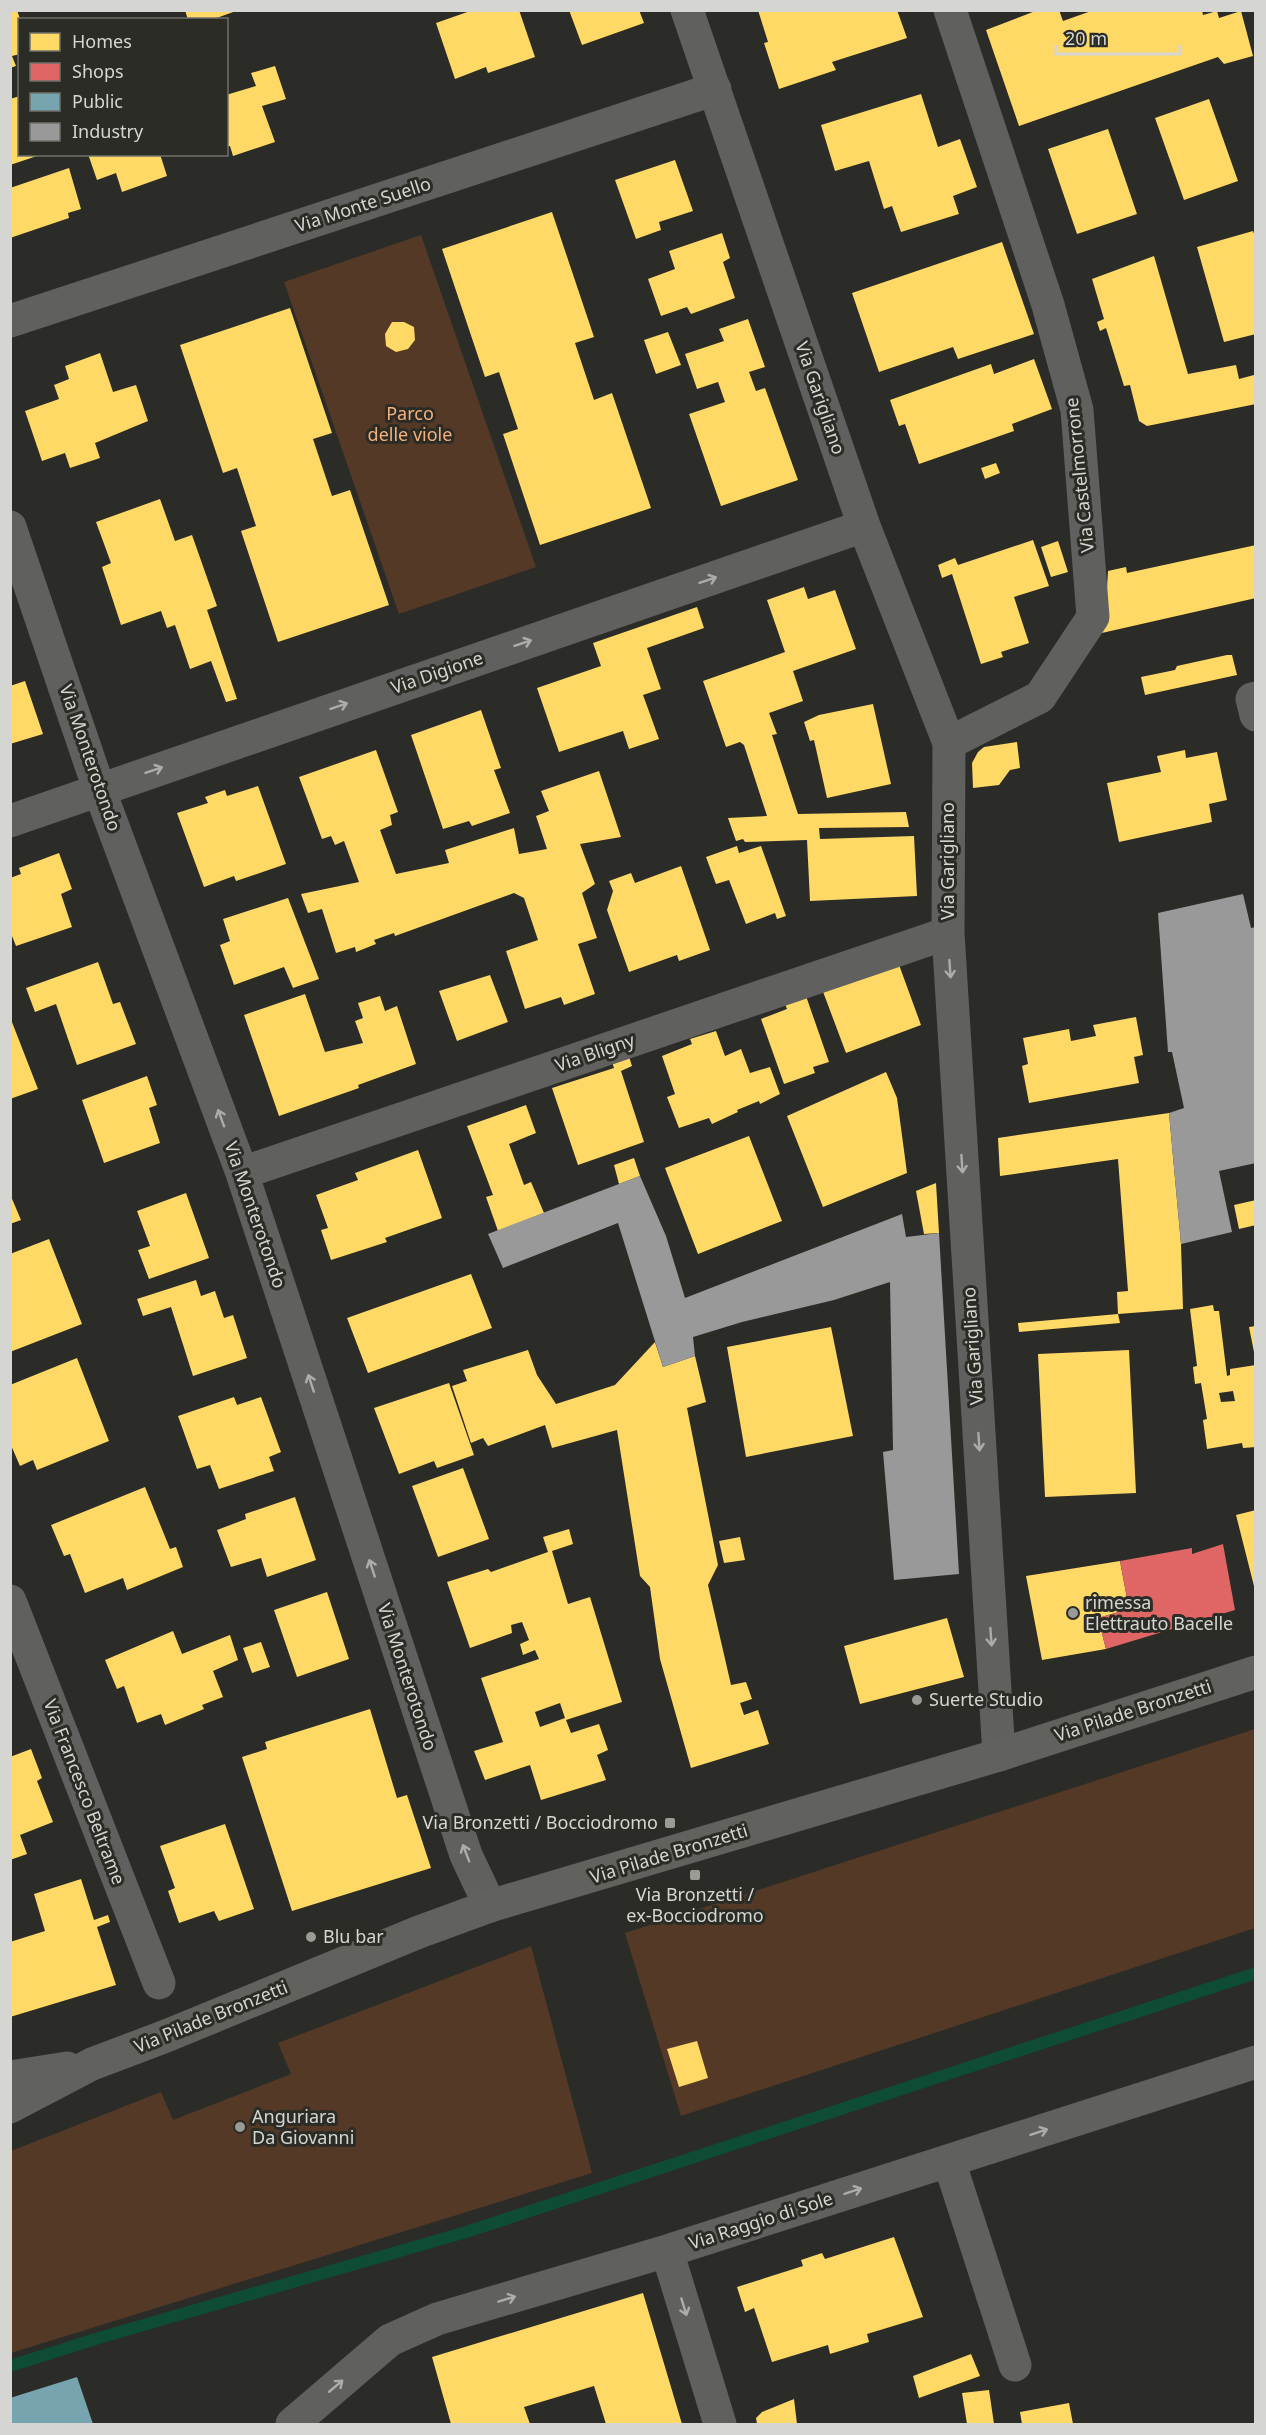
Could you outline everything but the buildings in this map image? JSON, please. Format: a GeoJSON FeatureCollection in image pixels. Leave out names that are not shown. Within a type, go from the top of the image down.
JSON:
{"type":"FeatureCollection","features":[{"type":"Feature","properties":{"kind":"main road","name":"Via Pilade Bronzetti"},"geometry":{"type":"LineString","coordinates":[[10,2107],[92,2064],[419,1932],[490,1906],[999,1755],[1256,1672]]}},
{"type":"Feature","properties":{"kind":"main road","name":"Via Pilade Bronzetti"},"geometry":{"type":"LineString","coordinates":[[10,2077],[92,2064]]}},
{"type":"Feature","properties":{"kind":"street","name":"Via Garigliano"},"geometry":{"type":"LineString","coordinates":[[687,10],[864,526],[949,743],[948,933],[999,1755]]}},
{"type":"Feature","properties":{"kind":"street","name":"Via Castelmorrone"},"geometry":{"type":"LineString","coordinates":[[949,743],[1040,697],[1093,617],[1077,410],[1048,305],[950,10]]}},
{"type":"Feature","properties":{"kind":"street","name":"Via Monte Suello"},"geometry":{"type":"LineString","coordinates":[[10,321],[715,89]]}},
{"type":"Feature","properties":{"kind":"street","name":"Via Digione"},"geometry":{"type":"LineString","coordinates":[[10,821],[864,526]]}},
{"type":"Feature","properties":{"kind":"street","name":"Via Monterotondo"},"geometry":{"type":"LineString","coordinates":[[10,527],[99,789],[242,1173],[466,1855],[490,1906]]}},
{"type":"Feature","properties":{"kind":"street"},"geometry":{"type":"LineString","coordinates":[[1256,698],[1252,699],[1256,715]]}},
{"type":"Feature","properties":{"kind":"street","name":"Via Bligny"},"geometry":{"type":"LineString","coordinates":[[242,1173],[948,933]]}},
{"type":"Feature","properties":{"kind":"street","name":"Via Francesco Beltrame"},"geometry":{"type":"LineString","coordinates":[[10,1601],[159,1983]]}},
{"type":"Feature","properties":{"kind":"street","name":"Via Raggio di Sole"},"geometry":{"type":"LineString","coordinates":[[292,2424],[390,2340],[437,2319],[668,2251],[1256,2062]]}},
{"type":"Feature","properties":{"kind":"street"},"geometry":{"type":"LineString","coordinates":[[949,2161],[1015,2365]]}},
{"type":"Feature","properties":{"kind":"street"},"geometry":{"type":"LineString","coordinates":[[668,2251],[720,2424]]}},
{"type":"Feature","properties":{"kind":"green space","name":"Parco delle viole"},"geometry":{"type":"Polygon","coordinates":[[[421,235],[536,567],[399,614],[284,282],[421,235]]]}},
{"type":"Feature","properties":{"kind":"green space"},"geometry":{"type":"Polygon","coordinates":[[[1255,1729],[1255,1928],[681,2116],[625,1933],[1255,1729]]]}},
{"type":"Feature","properties":{"kind":"green space"},"geometry":{"type":"Polygon","coordinates":[[[531,1946],[592,2173],[11,2353],[11,2151],[161,2092],[173,2120],[291,2074],[278,2043],[531,1946]]]}},
{"type":"Feature","properties":{"kind":"waterway"},"geometry":{"type":"LineString","coordinates":[[10,2366],[102,2337],[466,2232],[1256,1973]]}},
{"type":"Feature","properties":{"kind":"place","name":"rimessa Elettrauto Bacelle"},"geometry":{"type":"Point","coordinates":[1073,1613]}},
{"type":"Feature","properties":{"kind":"place","name":"Suerte Studio"},"geometry":{"type":"Point","coordinates":[917,1700]}},
{"type":"Feature","properties":{"kind":"place","name":"Via Bronzetti / Bocciodromo"},"geometry":{"type":"Point","coordinates":[670,1823]}},
{"type":"Feature","properties":{"kind":"place","name":"Via Bronzetti / ex-Bocciodromo"},"geometry":{"type":"Point","coordinates":[695,1875]}},
{"type":"Feature","properties":{"kind":"place","name":"Blu bar"},"geometry":{"type":"Point","coordinates":[311,1937]}},
{"type":"Feature","properties":{"kind":"place","name":"Anguriara Da Giovanni"},"geometry":{"type":"Point","coordinates":[240,2127]}}]}
